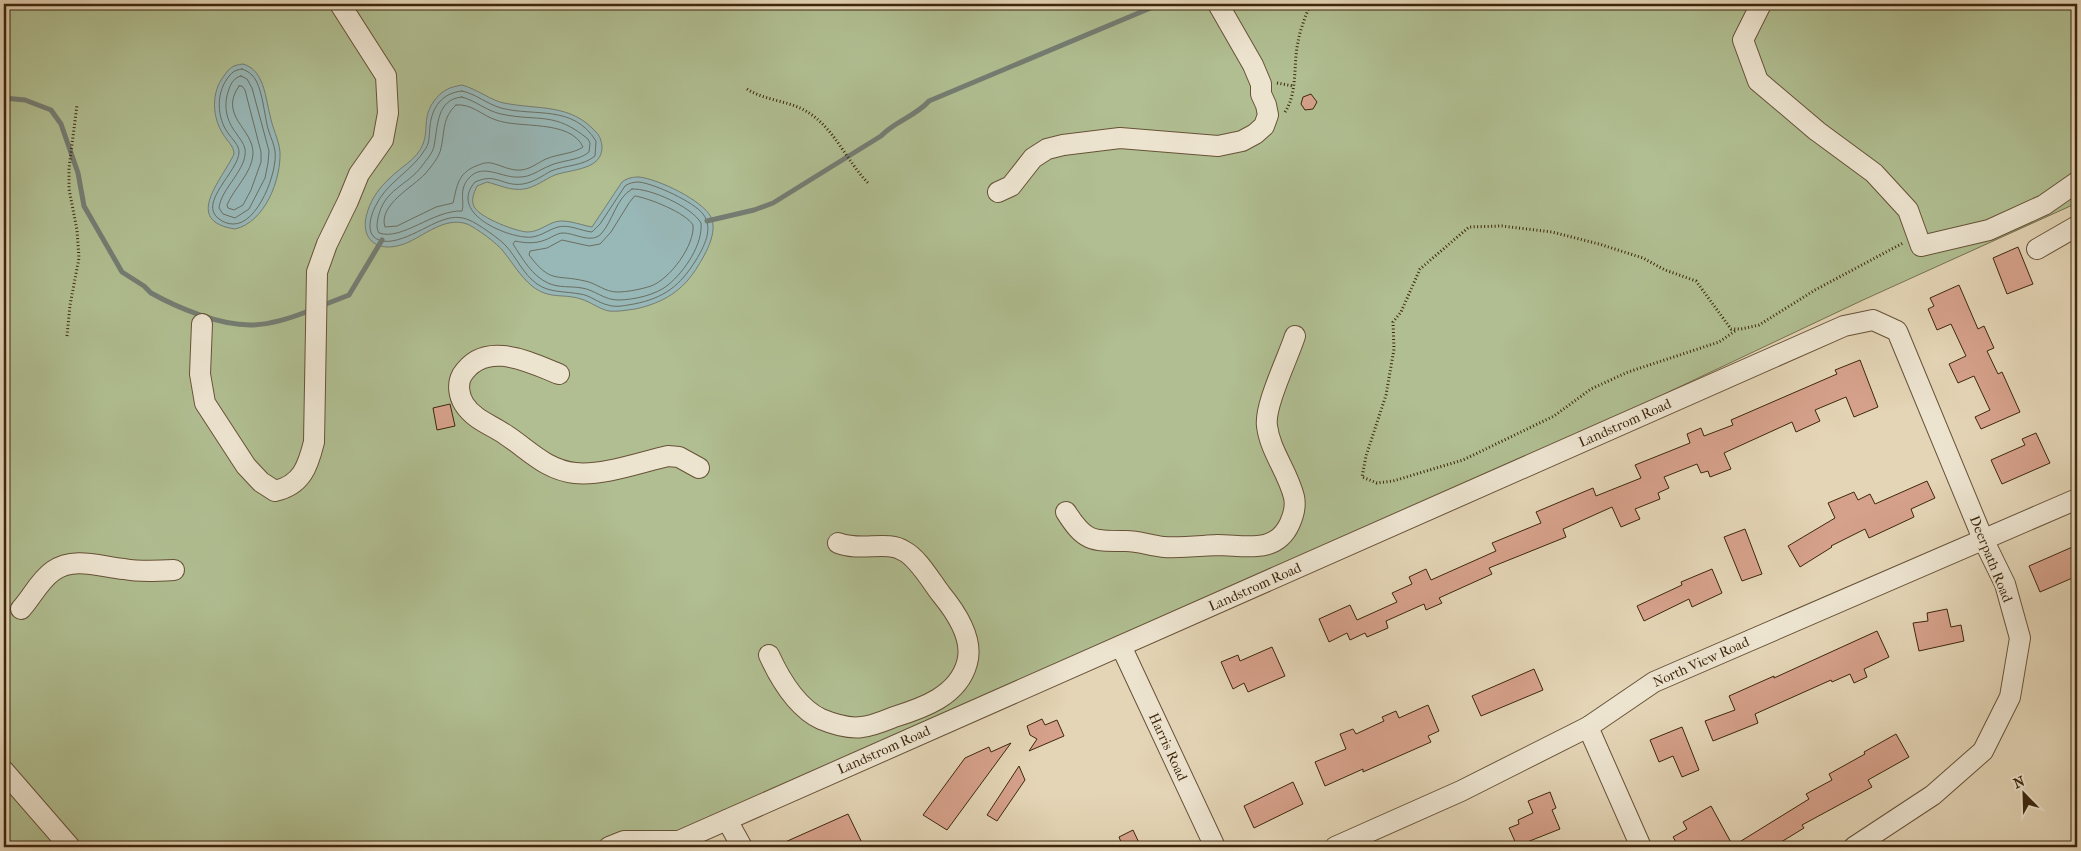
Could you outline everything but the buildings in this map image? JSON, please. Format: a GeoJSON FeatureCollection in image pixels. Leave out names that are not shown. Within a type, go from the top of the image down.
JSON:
{"type":"FeatureCollection","features":[{"type":"Feature","properties":{"kind":"street"},"geometry":{"type":"LineString","coordinates":[[202,324],[200,374],[204,403],[246,466],[261,482],[284,488],[305,468],[314,442],[317,272],[326,244],[348,201],[359,174],[382,140],[388,113],[386,76],[340,4]]}},
{"type":"Feature","properties":{"kind":"street"},"geometry":{"type":"LineString","coordinates":[[998,192],[1011,186],[1033,158],[1047,149],[1063,145],[1120,138],[1230,145],[1242,141],[1264,126],[1268,115],[1257,73],[1218,4]]}},
{"type":"Feature","properties":{"kind":"street"},"geometry":{"type":"LineString","coordinates":[[1761,4],[1743,40],[1758,81],[1817,131],[1874,173],[1908,210],[1921,246],[1989,230],[2044,204],[2077,182]]}},
{"type":"Feature","properties":{"kind":"street"},"geometry":{"type":"LineString","coordinates":[[2037,249],[2077,226]]}},
{"type":"Feature","properties":{"kind":"street","name":"Landstrom Road"},"geometry":{"type":"LineString","coordinates":[[610,847],[624,841],[679,841],[1844,326],[1873,320],[1897,331]]}},
{"type":"Feature","properties":{"kind":"street","name":"Deerpath Road"},"geometry":{"type":"LineString","coordinates":[[1854,847],[1933,794],[1983,751],[2010,697],[2020,638],[2005,584],[1983,539],[1897,331]]}},
{"type":"Feature","properties":{"kind":"street"},"geometry":{"type":"LineString","coordinates":[[1066,512],[1076,528],[1084,535],[1094,540],[1108,542],[1126,541],[1168,547],[1217,545],[1253,547],[1276,541],[1284,534],[1288,527],[1294,514],[1295,500],[1270,439],[1267,414],[1270,400],[1295,336]]}},
{"type":"Feature","properties":{"kind":"street"},"geometry":{"type":"LineString","coordinates":[[558,374],[518,358],[501,354],[480,359],[466,369],[460,378],[459,388],[461,398],[470,412],[513,439],[537,459],[554,468],[576,473],[603,471],[668,456],[679,457],[700,468]]}},
{"type":"Feature","properties":{"kind":"street","name":"North View Road"},"geometry":{"type":"LineString","coordinates":[[1335,847],[1461,791],[1588,727],[1654,682],[2077,499]]}},
{"type":"Feature","properties":{"kind":"street"},"geometry":{"type":"LineString","coordinates":[[769,655],[795,698],[808,710],[825,720],[851,727],[878,723],[933,703],[953,687],[964,670],[968,654],[965,635],[946,600],[916,561],[904,550],[889,546],[854,548],[838,543]]}},
{"type":"Feature","properties":{"kind":"street"},"geometry":{"type":"LineString","coordinates":[[21,609],[43,580],[54,570],[63,566],[95,564],[135,570],[174,570]]}},
{"type":"Feature","properties":{"kind":"street","name":"Harris Road"},"geometry":{"type":"LineString","coordinates":[[1121,646],[1215,847]]}},
{"type":"Feature","properties":{"kind":"street"},"geometry":{"type":"LineString","coordinates":[[1588,727],[1641,847]]}},
{"type":"Feature","properties":{"kind":"street"},"geometry":{"type":"LineString","coordinates":[[4,771],[70,847]]}},
{"type":"Feature","properties":{"kind":"street"},"geometry":{"type":"LineString","coordinates":[[727,820],[742,847]]}},
{"type":"Feature","properties":{"kind":"path"},"geometry":{"type":"LineString","coordinates":[[1264,126],[1283,115],[1292,96],[1298,40],[1310,4]]}},
{"type":"Feature","properties":{"kind":"path"},"geometry":{"type":"LineString","coordinates":[[747,89],[757,96],[792,104],[811,114],[823,124],[860,175],[869,184]]}},
{"type":"Feature","properties":{"kind":"path"},"geometry":{"type":"LineString","coordinates":[[67,336],[70,305],[79,258],[77,230],[69,189],[69,168],[77,105]]}},
{"type":"Feature","properties":{"kind":"path"},"geometry":{"type":"LineString","coordinates":[[1735,331],[1719,342],[1628,372],[1591,389],[1554,416],[1463,460],[1392,481],[1377,483],[1362,477],[1366,456],[1386,395],[1394,349],[1393,322],[1401,312],[1420,268],[1469,227],[1502,226],[1552,232],[1643,258],[1665,270],[1696,281],[1731,329],[1741,330],[1759,325],[1815,290],[1917,236]]}},
{"type":"Feature","properties":{"kind":"green space"},"geometry":{"type":"Polygon","coordinates":[[[4,4],[2077,4],[2077,203],[1863,300],[1282,575],[645,847],[4,847],[4,4]]]}},
{"type":"Feature","properties":{"kind":"water"},"geometry":{"type":"Polygon","coordinates":[[[243,64],[255,72],[265,92],[279,147],[280,163],[274,187],[263,209],[246,225],[235,229],[219,225],[211,218],[208,209],[215,187],[234,154],[233,148],[219,127],[214,105],[215,97],[220,82],[226,73],[234,66],[243,64]]]}},
{"type":"Feature","properties":{"kind":"water"},"geometry":{"type":"Polygon","coordinates":[[[462,85],[499,102],[553,109],[575,116],[586,123],[597,134],[602,146],[601,154],[592,164],[578,170],[555,175],[528,188],[514,189],[487,182],[477,186],[473,203],[479,212],[500,224],[528,232],[541,229],[557,221],[573,222],[592,227],[622,182],[630,178],[639,177],[647,179],[679,191],[699,204],[711,217],[713,223],[712,236],[692,275],[679,289],[655,303],[635,309],[609,311],[581,299],[550,295],[538,290],[524,278],[496,244],[467,224],[458,222],[442,225],[411,241],[394,247],[385,247],[372,241],[365,229],[368,210],[374,197],[393,175],[417,155],[425,138],[428,113],[434,101],[446,90],[462,85]]]}},
{"type":"Feature","properties":{"kind":"waterway"},"geometry":{"type":"LineString","coordinates":[[707,221],[754,210],[773,203],[881,136],[893,126],[918,111],[929,101],[1160,4]]}},
{"type":"Feature","properties":{"kind":"waterway"},"geometry":{"type":"LineString","coordinates":[[4,98],[25,100],[51,110],[61,124],[78,173],[84,206],[122,272],[144,286],[151,293],[199,315],[238,324],[257,325],[273,322],[311,310]]}},
{"type":"Feature","properties":{"kind":"waterway"},"geometry":{"type":"LineString","coordinates":[[321,306],[349,295],[382,240]]}}]}
